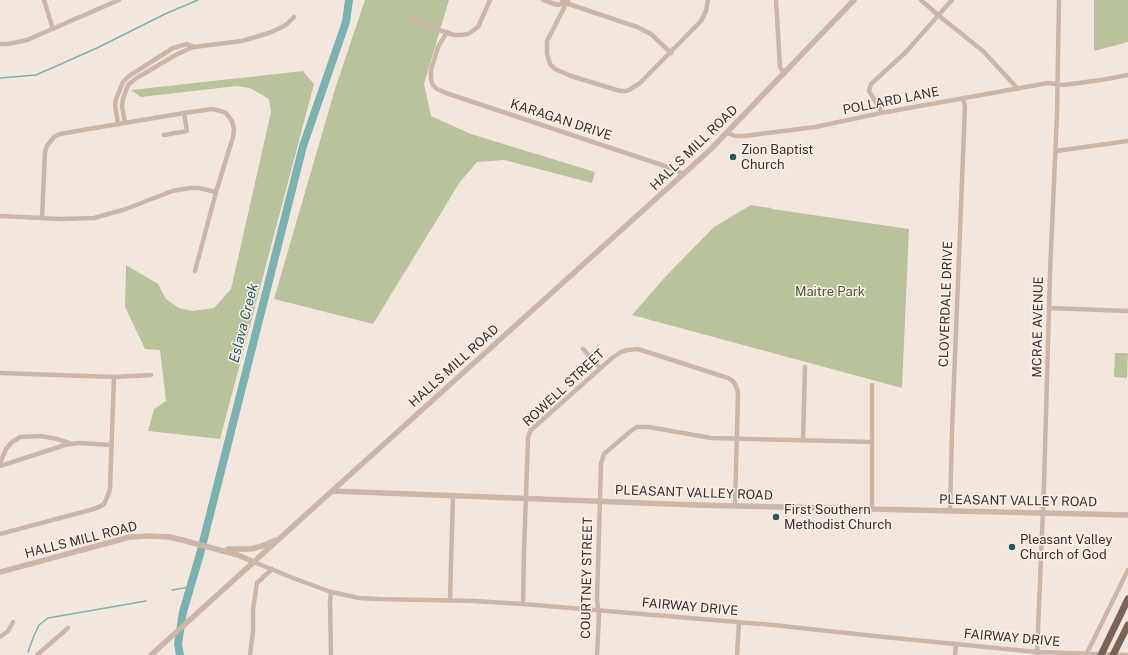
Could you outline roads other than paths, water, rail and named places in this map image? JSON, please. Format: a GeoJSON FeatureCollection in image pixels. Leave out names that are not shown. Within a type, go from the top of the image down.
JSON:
{"type":"FeatureCollection","features":[{"type":"Feature","properties":{"kind":"main road"},"geometry":{"type":"LineString","coordinates":[[1101,655],[1128,599]]}},
{"type":"Feature","properties":{"kind":"main road"},"geometry":{"type":"LineString","coordinates":[[1113,655],[1128,625]]}},
{"type":"Feature","properties":{"kind":"street"},"geometry":{"type":"LineString","coordinates":[[44,0],[53,29]]}},
{"type":"Feature","properties":{"kind":"street"},"geometry":{"type":"LineString","coordinates":[[0,44],[27,40],[119,0]]}},
{"type":"Feature","properties":{"kind":"street"},"geometry":{"type":"LineString","coordinates":[[410,20],[447,32],[461,35],[468,34],[478,27],[490,0]]}},
{"type":"Feature","properties":{"kind":"street"},"geometry":{"type":"LineString","coordinates":[[543,0],[558,5],[566,1],[638,27],[651,34],[671,53]]}},
{"type":"Feature","properties":{"kind":"street"},"geometry":{"type":"LineString","coordinates":[[566,1],[547,41],[546,50],[550,64],[555,69],[565,74],[624,91],[640,83],[701,21],[706,11],[708,0]]}},
{"type":"Feature","properties":{"kind":"street"},"geometry":{"type":"LineString","coordinates":[[776,0],[780,67],[784,74]]}},
{"type":"Feature","properties":{"kind":"street","name":"HALLS MILL ROAD"},"geometry":{"type":"LineString","coordinates":[[0,572],[130,537],[150,536],[170,537],[188,541],[238,554],[254,562],[728,133],[854,0]]}},
{"type":"Feature","properties":{"kind":"street"},"geometry":{"type":"LineString","coordinates":[[920,0],[984,52],[1018,89]]}},
{"type":"Feature","properties":{"kind":"street"},"geometry":{"type":"LineString","coordinates":[[881,113],[870,91],[871,84],[905,53],[952,0]]}},
{"type":"Feature","properties":{"kind":"street","name":"MCRAE AVENUE"},"geometry":{"type":"LineString","coordinates":[[1037,653],[1050,308],[1050,272],[1056,151],[1059,0]]}},
{"type":"Feature","properties":{"kind":"street"},"geometry":{"type":"LineString","coordinates":[[125,123],[122,106],[123,99],[128,85],[135,79],[174,56],[194,47],[242,41],[269,33],[287,24],[294,17]]}},
{"type":"Feature","properties":{"kind":"street","name":"KARAGAN DRIVE"},"geometry":{"type":"LineString","coordinates":[[447,32],[435,55],[430,70],[431,80],[437,89],[668,167],[684,174]]}},
{"type":"Feature","properties":{"kind":"street"},"geometry":{"type":"LineString","coordinates":[[118,124],[115,105],[118,92],[123,82],[129,76],[174,48],[187,44],[194,47]]}},
{"type":"Feature","properties":{"kind":"street","name":"POLLARD LANE"},"geometry":{"type":"LineString","coordinates":[[728,133],[735,136],[762,135],[815,127],[881,113],[1048,83],[1071,84],[1128,75]]}},
{"type":"Feature","properties":{"kind":"street","name":"CLOVERDALE DRIVE"},"geometry":{"type":"LineString","coordinates":[[950,511],[964,106],[963,98]]}},
{"type":"Feature","properties":{"kind":"street"},"geometry":{"type":"LineString","coordinates":[[42,218],[45,152],[54,137],[60,134],[184,113],[212,109],[221,110],[226,113],[232,121],[234,129],[233,137],[216,192],[195,271]]}},
{"type":"Feature","properties":{"kind":"street"},"geometry":{"type":"LineString","coordinates":[[164,135],[187,131],[184,113]]}},
{"type":"Feature","properties":{"kind":"street"},"geometry":{"type":"LineString","coordinates":[[1056,151],[1128,141]]}},
{"type":"Feature","properties":{"kind":"street"},"geometry":{"type":"LineString","coordinates":[[0,216],[80,219],[94,218],[126,209],[172,192],[190,188],[216,192]]}},
{"type":"Feature","properties":{"kind":"street"},"geometry":{"type":"LineString","coordinates":[[1050,308],[1128,311]]}},
{"type":"Feature","properties":{"kind":"street"},"geometry":{"type":"LineString","coordinates":[[582,349],[600,368]]}},
{"type":"Feature","properties":{"kind":"street","name":"ROWELL STREET"},"geometry":{"type":"LineString","coordinates":[[523,604],[528,438],[531,430],[600,368],[621,352],[638,349],[728,378],[733,381],[738,393],[734,506]]}},
{"type":"Feature","properties":{"kind":"street"},"geometry":{"type":"LineString","coordinates":[[803,440],[805,367]]}},
{"type":"Feature","properties":{"kind":"street"},"geometry":{"type":"LineString","coordinates":[[0,373],[114,377],[151,375]]}},
{"type":"Feature","properties":{"kind":"street"},"geometry":{"type":"LineString","coordinates":[[0,534],[90,510],[104,504],[110,489],[114,377]]}},
{"type":"Feature","properties":{"kind":"street"},"geometry":{"type":"LineString","coordinates":[[872,385],[872,509]]}},
{"type":"Feature","properties":{"kind":"street","name":"COURTNEY STREET"},"geometry":{"type":"LineString","coordinates":[[597,655],[599,501],[601,464],[604,454],[630,431],[637,428],[649,427],[711,438],[872,442]]}},
{"type":"Feature","properties":{"kind":"street"},"geometry":{"type":"LineString","coordinates":[[0,465],[6,449],[12,442],[20,438],[41,436],[57,439],[71,444]]}},
{"type":"Feature","properties":{"kind":"street"},"geometry":{"type":"LineString","coordinates":[[0,465],[65,445],[79,443],[111,445]]}},
{"type":"Feature","properties":{"kind":"street","name":"PLEASANT VALLEY ROAD"},"geometry":{"type":"LineString","coordinates":[[332,490],[734,506],[1128,515]]}},
{"type":"Feature","properties":{"kind":"street"},"geometry":{"type":"LineString","coordinates":[[450,600],[452,495]]}},
{"type":"Feature","properties":{"kind":"street"},"geometry":{"type":"LineString","coordinates":[[216,549],[251,549],[280,538]]}},
{"type":"Feature","properties":{"kind":"street"},"geometry":{"type":"LineString","coordinates":[[151,655],[254,562]]}},
{"type":"Feature","properties":{"kind":"street","name":"FAIRWAY DRIVE"},"geometry":{"type":"LineString","coordinates":[[254,562],[331,592],[366,598],[450,600],[523,604],[739,622],[1037,653],[1128,655]]}},
{"type":"Feature","properties":{"kind":"street"},"geometry":{"type":"LineString","coordinates":[[250,655],[253,630],[253,610],[257,583],[272,569]]}},
{"type":"Feature","properties":{"kind":"street"},"geometry":{"type":"LineString","coordinates":[[1086,654],[1128,570]]}},
{"type":"Feature","properties":{"kind":"street"},"geometry":{"type":"LineString","coordinates":[[331,592],[331,655]]}},
{"type":"Feature","properties":{"kind":"street"},"geometry":{"type":"LineString","coordinates":[[0,637],[8,631],[13,622]]}},
{"type":"Feature","properties":{"kind":"street"},"geometry":{"type":"LineString","coordinates":[[737,655],[739,622]]}},
{"type":"Feature","properties":{"kind":"street"},"geometry":{"type":"LineString","coordinates":[[37,655],[68,628]]}},
{"type":"Feature","properties":{"kind":"street"},"geometry":{"type":"LineString","coordinates":[[955,655],[956,644]]}},
{"type":"Feature","properties":{"kind":"waterway"},"geometry":{"type":"LineString","coordinates":[[0,78],[36,75],[198,0]]}},
{"type":"Feature","properties":{"kind":"waterway","name":"Eslava Creek"},"geometry":{"type":"LineString","coordinates":[[180,655],[178,644],[183,612],[200,554],[303,146],[346,22],[349,0]]}},
{"type":"Feature","properties":{"kind":"waterway"},"geometry":{"type":"LineString","coordinates":[[172,590],[190,587]]}},
{"type":"Feature","properties":{"kind":"waterway"},"geometry":{"type":"LineString","coordinates":[[28,652],[39,625],[48,618],[146,601]]}},
{"type":"Feature","properties":{"kind":"place","name":"Zion Baptist Church"},"geometry":{"type":"Point","coordinates":[733,157]}},
{"type":"Feature","properties":{"kind":"place","name":"First Southern Methodist Church"},"geometry":{"type":"Point","coordinates":[776,517]}},
{"type":"Feature","properties":{"kind":"place","name":"Pleasant Valley Church of God"},"geometry":{"type":"Point","coordinates":[1012,547]}},
{"type":"Feature","properties":{"kind":"park label","name":"Maitre Park"},"geometry":{"type":"Point","coordinates":[830,292]}}]}
